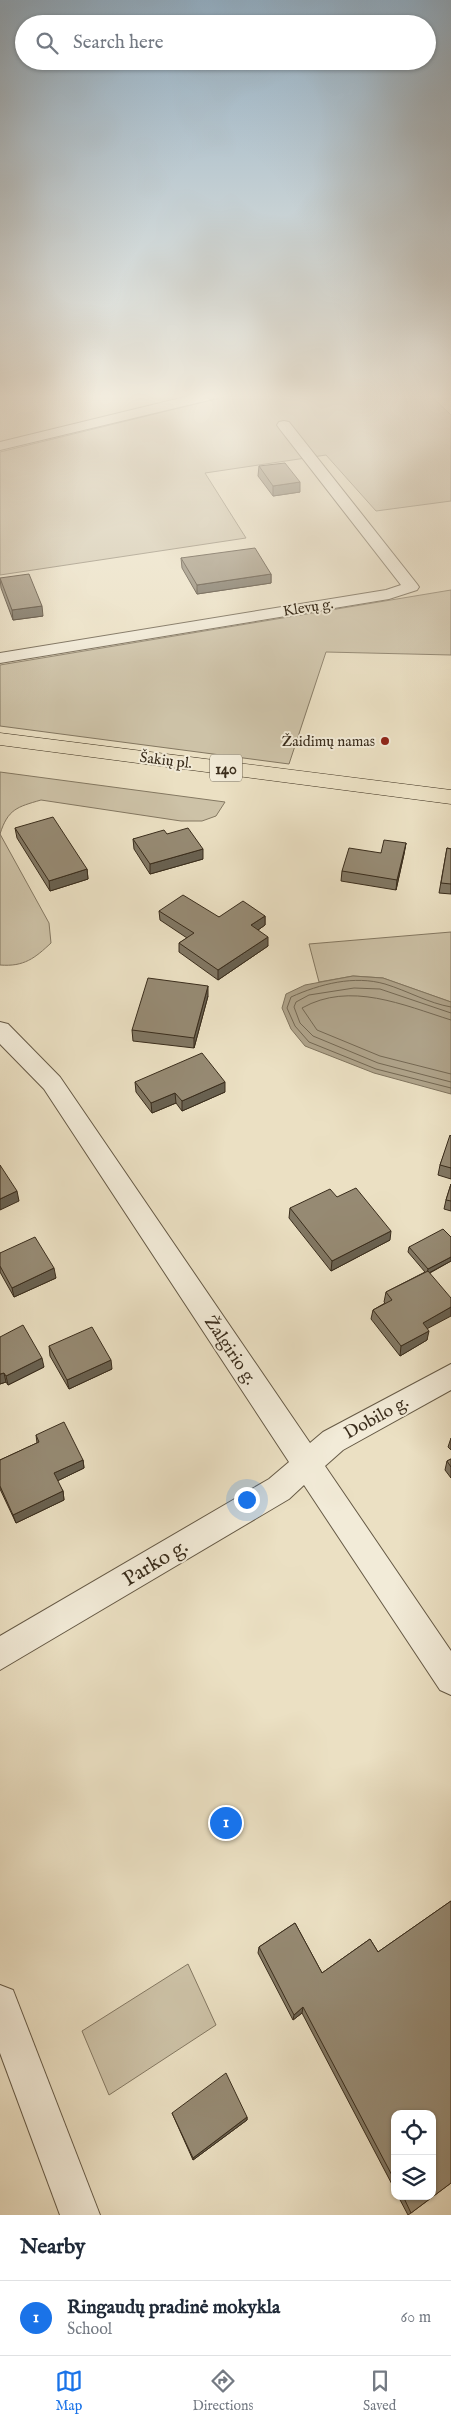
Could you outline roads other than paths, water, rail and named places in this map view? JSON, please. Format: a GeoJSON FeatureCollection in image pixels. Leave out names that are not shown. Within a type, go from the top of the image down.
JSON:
{"type":"FeatureCollection","features":[{"type":"Feature","properties":{"kind":"main road","name":"Šakių pl."},"geometry":{"type":"LineString","coordinates":[[0,739],[451,797]]}},
{"type":"Feature","properties":{"kind":"street","name":"Klevų g."},"geometry":{"type":"LineString","coordinates":[[0,658],[390,594],[411,587],[342,499]]}},
{"type":"Feature","properties":{"kind":"street","name":"Žalgirio g."},"geometry":{"type":"LineString","coordinates":[[0,1030],[52,1083],[451,1679]]}},
{"type":"Feature","properties":{"kind":"street","name":"Dobilo g."},"geometry":{"type":"LineString","coordinates":[[307,1464],[333,1441],[451,1376]]}},
{"type":"Feature","properties":{"kind":"street","name":"Parko g."},"geometry":{"type":"LineString","coordinates":[[0,1654],[279,1489],[307,1464]]}},
{"type":"Feature","properties":{"kind":"street"},"geometry":{"type":"LineString","coordinates":[[0,2003],[80,2215]]}},
{"type":"Feature","properties":{"kind":"water"},"geometry":{"type":"Polygon","coordinates":[[[353,976],[383,978],[451,1002],[451,1094],[374,1073],[305,1046],[291,1029],[282,1008],[286,994],[305,985],[353,976]]]}},
{"type":"Feature","properties":{"kind":"place","name":"Žaidimų namas"},"geometry":{"type":"Point","coordinates":[385,741]}},
{"type":"Feature","properties":{"kind":"place","name":"Ringaudų pradinė mokykla"},"geometry":{"type":"Point","coordinates":[226,1823]}}]}
